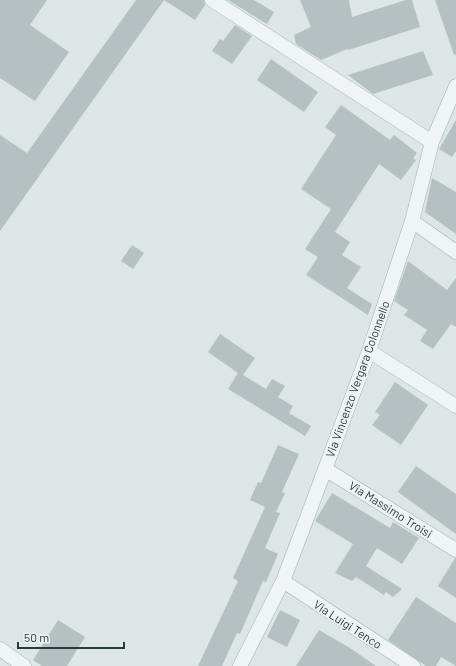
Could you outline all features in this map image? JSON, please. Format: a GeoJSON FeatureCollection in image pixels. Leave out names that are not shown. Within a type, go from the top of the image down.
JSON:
{"type":"FeatureCollection","features":[{"type":"Feature","properties":{"kind":"street"},"geometry":{"type":"LineString","coordinates":[[212,0],[432,142]]}},
{"type":"Feature","properties":{"kind":"street","name":"Via Vincenzo Vergara Colonnello"},"geometry":{"type":"LineString","coordinates":[[240,666],[283,581],[326,469],[369,351],[412,221],[432,142],[456,86]]}},
{"type":"Feature","properties":{"kind":"street"},"geometry":{"type":"LineString","coordinates":[[412,221],[456,252]]}},
{"type":"Feature","properties":{"kind":"street"},"geometry":{"type":"LineString","coordinates":[[369,351],[456,406]]}},
{"type":"Feature","properties":{"kind":"street","name":"Via Massimo Troisi"},"geometry":{"type":"LineString","coordinates":[[326,469],[456,550]]}},
{"type":"Feature","properties":{"kind":"street","name":"Via Luigi Tenco"},"geometry":{"type":"LineString","coordinates":[[283,581],[413,666]]}},
{"type":"Feature","properties":{"kind":"street"},"geometry":{"type":"LineString","coordinates":[[0,649],[24,666]]}},
{"type":"Feature","properties":{"kind":"building"},"geometry":{"type":"Polygon","coordinates":[[[0,0],[47,0],[30,25],[69,52],[35,101],[0,78],[0,0]]]}},
{"type":"Feature","properties":{"kind":"building"},"geometry":{"type":"Polygon","coordinates":[[[136,0],[164,0],[0,231],[0,135],[27,153],[136,0]]]}},
{"type":"Feature","properties":{"kind":"building"},"geometry":{"type":"Polygon","coordinates":[[[164,0],[204,0],[205,5],[195,20],[164,0]]]}},
{"type":"Feature","properties":{"kind":"building"},"geometry":{"type":"Polygon","coordinates":[[[228,0],[254,0],[274,12],[267,24],[228,0]]]}},
{"type":"Feature","properties":{"kind":"building"},"geometry":{"type":"Polygon","coordinates":[[[300,0],[349,0],[352,17],[406,0],[412,0],[420,27],[348,50],[347,49],[321,60],[296,44],[294,35],[311,27],[300,0]]]}},
{"type":"Feature","properties":{"kind":"building"},"geometry":{"type":"Polygon","coordinates":[[[435,0],[456,0],[456,54],[454,55],[435,0]]]}},
{"type":"Feature","properties":{"kind":"building"},"geometry":{"type":"Polygon","coordinates":[[[235,25],[252,36],[232,64],[212,51],[220,39],[223,41],[235,25]]]}},
{"type":"Feature","properties":{"kind":"building"},"geometry":{"type":"Polygon","coordinates":[[[423,51],[433,75],[373,94],[348,75],[423,51]]]}},
{"type":"Feature","properties":{"kind":"building"},"geometry":{"type":"Polygon","coordinates":[[[271,59],[318,92],[304,112],[257,80],[271,59]]]}},
{"type":"Feature","properties":{"kind":"building"},"geometry":{"type":"Polygon","coordinates":[[[341,105],[390,140],[394,135],[417,153],[413,158],[416,160],[401,180],[379,164],[335,232],[350,242],[342,255],[361,267],[347,288],[372,304],[368,315],[306,275],[318,257],[305,249],[331,209],[301,189],[336,135],[325,127],[341,105]]]}},
{"type":"Feature","properties":{"kind":"building"},"geometry":{"type":"Polygon","coordinates":[[[456,120],[456,151],[452,157],[439,149],[456,120]]]}},
{"type":"Feature","properties":{"kind":"building"},"geometry":{"type":"Polygon","coordinates":[[[432,178],[456,192],[456,234],[425,212],[432,178]]]}},
{"type":"Feature","properties":{"kind":"building"},"geometry":{"type":"Polygon","coordinates":[[[132,245],[144,253],[133,269],[121,261],[132,245]]]}},
{"type":"Feature","properties":{"kind":"building"},"geometry":{"type":"Polygon","coordinates":[[[408,261],[447,290],[456,278],[456,327],[451,324],[433,349],[420,341],[427,330],[404,315],[408,310],[394,301],[408,261]]]}},
{"type":"Feature","properties":{"kind":"building"},"geometry":{"type":"Polygon","coordinates":[[[220,334],[255,358],[243,375],[266,389],[272,379],[285,386],[278,397],[293,406],[289,413],[311,426],[305,436],[228,389],[238,373],[208,352],[220,334]]]}},
{"type":"Feature","properties":{"kind":"building"},"geometry":{"type":"Polygon","coordinates":[[[395,382],[428,405],[401,445],[372,425],[380,415],[375,412],[395,382]]]}},
{"type":"Feature","properties":{"kind":"building"},"geometry":{"type":"Polygon","coordinates":[[[278,445],[299,454],[282,492],[285,493],[276,512],[280,513],[265,548],[278,554],[266,582],[263,581],[240,634],[237,633],[222,666],[198,666],[238,581],[233,578],[265,507],[250,500],[258,482],[261,483],[278,445]]]}},
{"type":"Feature","properties":{"kind":"building"},"geometry":{"type":"Polygon","coordinates":[[[416,466],[456,494],[456,534],[398,492],[416,466]]]}},
{"type":"Feature","properties":{"kind":"building"},"geometry":{"type":"Polygon","coordinates":[[[332,493],[390,528],[393,522],[419,538],[402,564],[377,548],[366,566],[402,589],[393,597],[386,592],[384,595],[356,577],[352,581],[335,573],[353,544],[315,521],[332,493]]]}},
{"type":"Feature","properties":{"kind":"building"},"geometry":{"type":"Polygon","coordinates":[[[456,558],[456,598],[438,586],[456,558]]]}},
{"type":"Feature","properties":{"kind":"building"},"geometry":{"type":"Polygon","coordinates":[[[416,597],[456,623],[456,666],[441,657],[436,666],[426,666],[388,640],[416,597]]]}},
{"type":"Feature","properties":{"kind":"building"},"geometry":{"type":"Polygon","coordinates":[[[280,610],[300,620],[287,647],[267,637],[280,610]]]}},
{"type":"Feature","properties":{"kind":"building"},"geometry":{"type":"Polygon","coordinates":[[[58,620],[85,637],[67,666],[42,666],[33,660],[58,620]]]}},
{"type":"Feature","properties":{"kind":"building"},"geometry":{"type":"Polygon","coordinates":[[[319,630],[350,648],[376,666],[296,666],[319,630]]]}}]}
